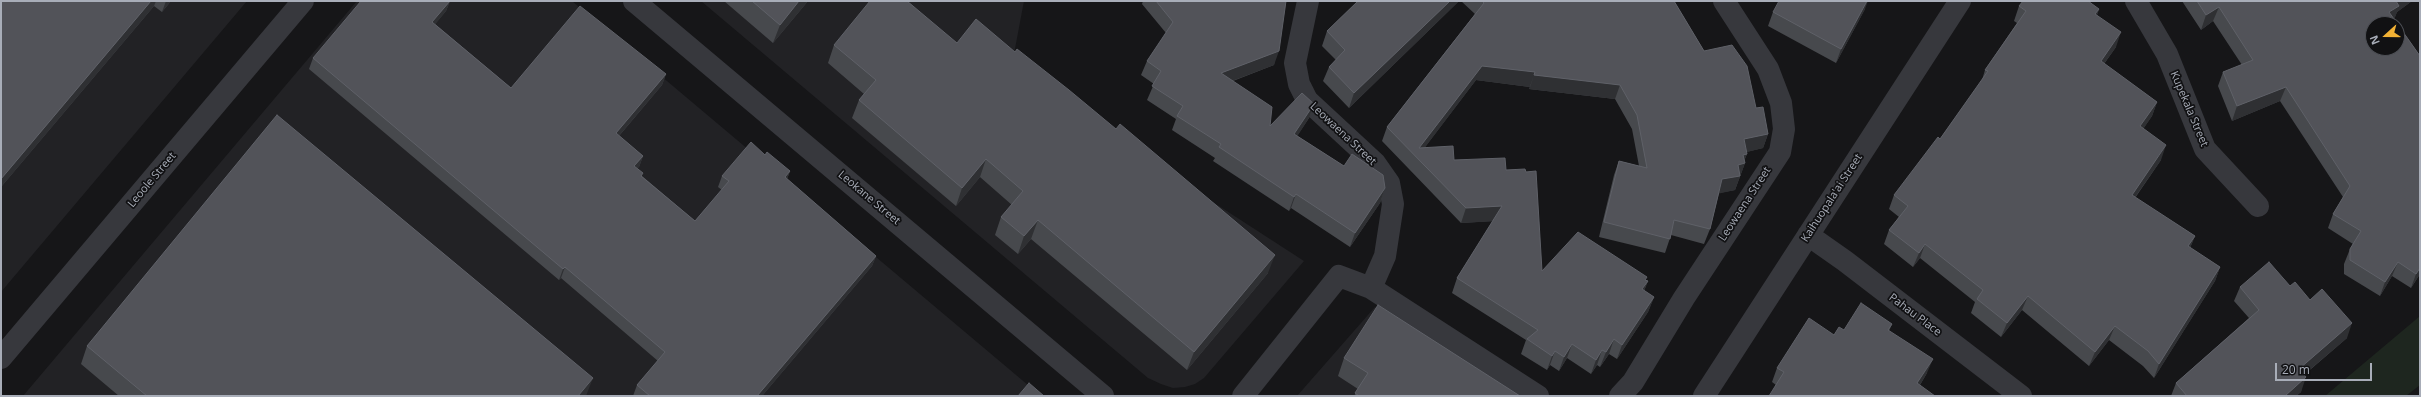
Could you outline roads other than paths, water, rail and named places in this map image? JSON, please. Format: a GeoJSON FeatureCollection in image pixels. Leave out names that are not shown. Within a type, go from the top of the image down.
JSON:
{"type":"FeatureCollection","features":[{"type":"Feature","properties":{"kind":"street","name":"Leoole Street"},"geometry":{"type":"LineString","coordinates":[[1,358],[303,1]]}},
{"type":"Feature","properties":{"kind":"street","name":"Leokane Street"},"geometry":{"type":"LineString","coordinates":[[634,1],[1103,396]]}},
{"type":"Feature","properties":{"kind":"street","name":"Leowaena Street"},"geometry":{"type":"LineString","coordinates":[[1308,1],[1295,63],[1302,89],[1307,100],[1376,163],[1389,183],[1393,204],[1385,256],[1371,288]]}},
{"type":"Feature","properties":{"kind":"street","name":"Leowaena Street"},"geometry":{"type":"LineString","coordinates":[[1620,396],[1633,382],[1684,298],[1780,152],[1784,129],[1781,103],[1768,69],[1724,1]]}},
{"type":"Feature","properties":{"kind":"street","name":"Kaihuopala'ai Street"},"geometry":{"type":"LineString","coordinates":[[1704,396],[1960,1]]}},
{"type":"Feature","properties":{"kind":"street","name":"Kupekala Street"},"geometry":{"type":"LineString","coordinates":[[2136,1],[2167,54],[2205,149],[2258,206]]}},
{"type":"Feature","properties":{"kind":"street","name":"Pahau Place"},"geometry":{"type":"LineString","coordinates":[[1808,235],[1845,261],[2021,396]]}},
{"type":"Feature","properties":{"kind":"street"},"geometry":{"type":"LineString","coordinates":[[1242,396],[1339,276],[1371,288],[1538,396]]}}]}
